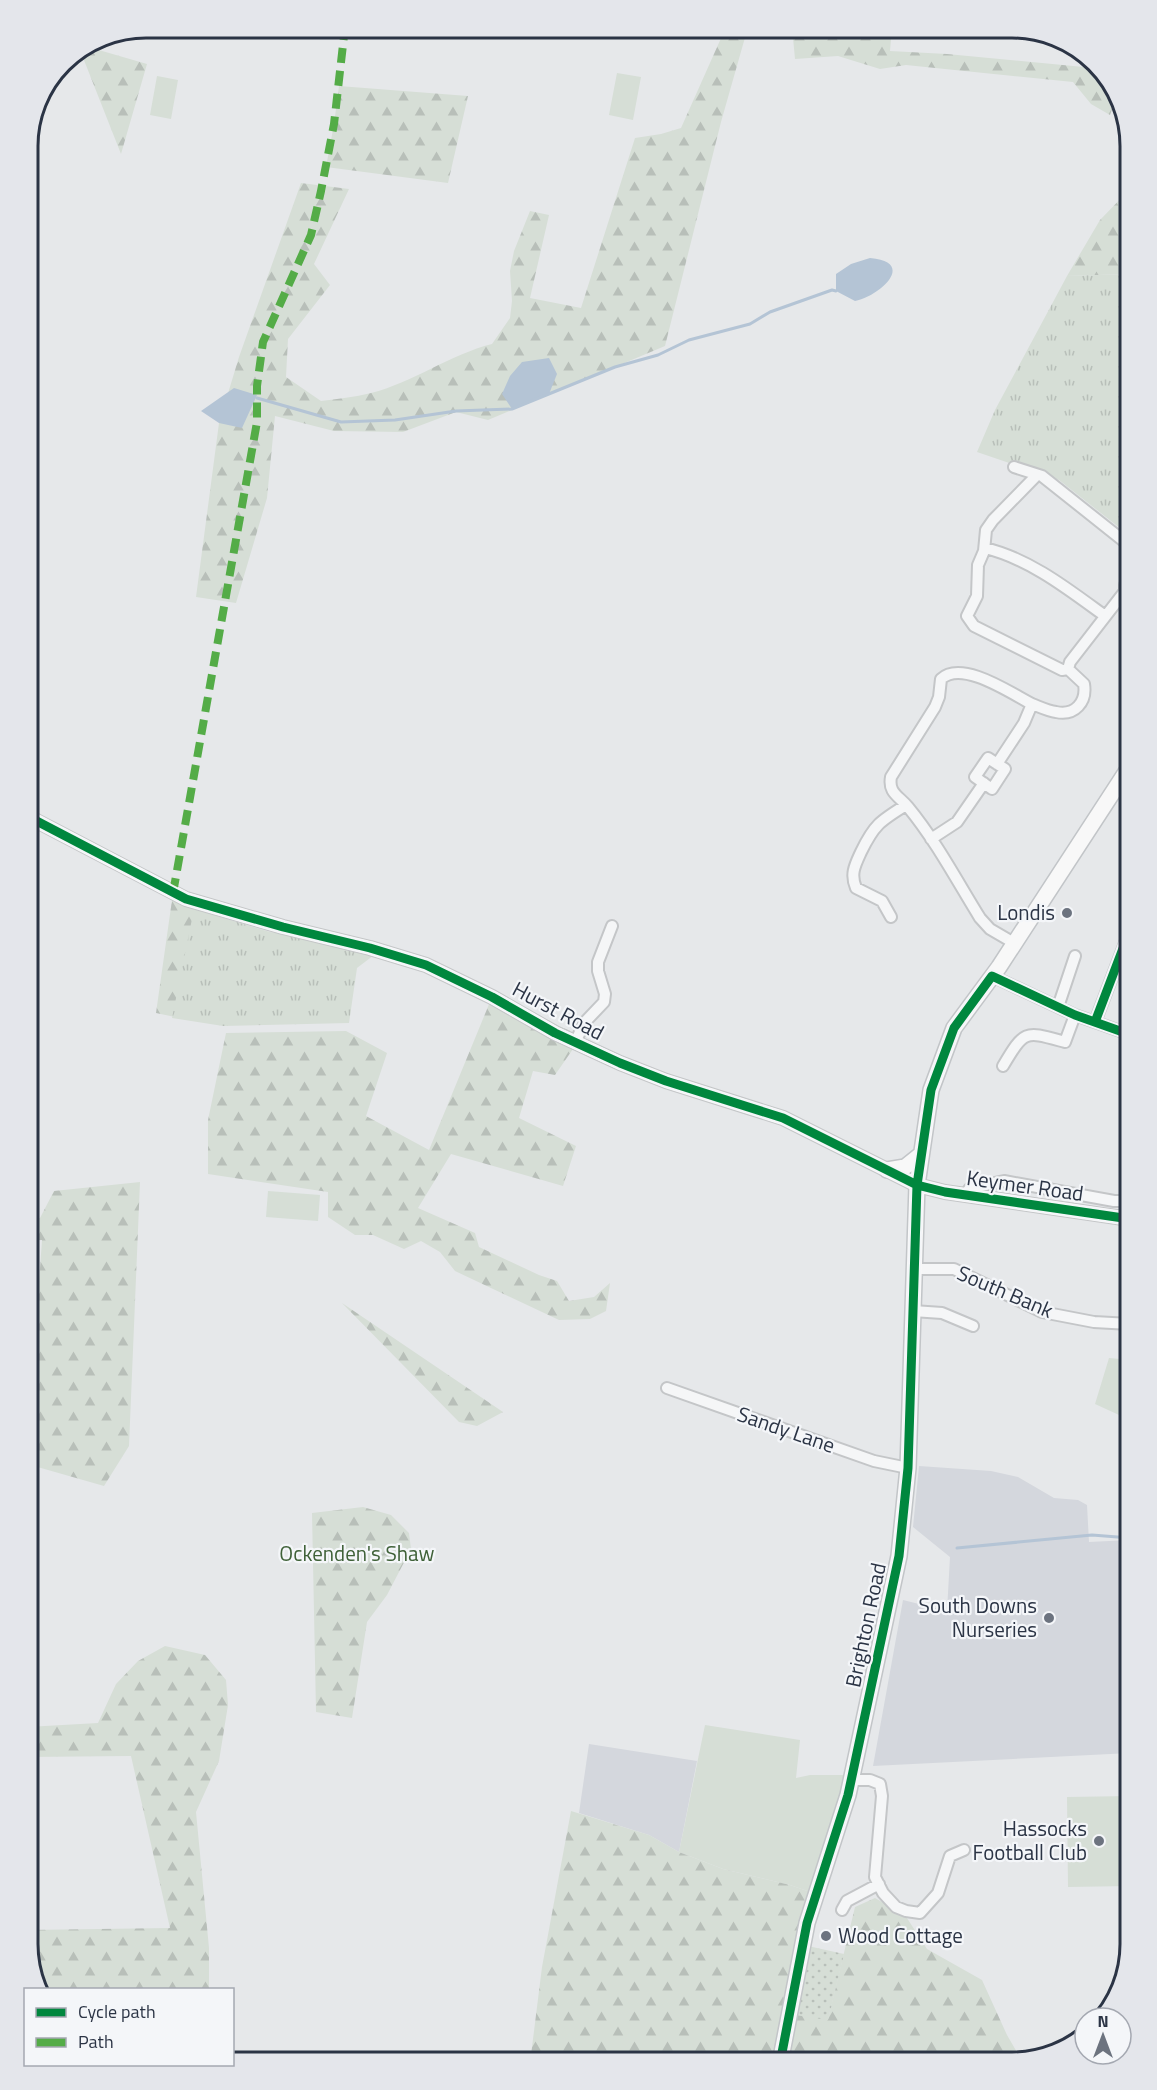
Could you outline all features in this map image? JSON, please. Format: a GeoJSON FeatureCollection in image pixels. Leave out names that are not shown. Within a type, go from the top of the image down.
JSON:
{"type":"FeatureCollection","features":[{"type":"Feature","properties":{"kind":"main road","name":"Brighton Road"},"geometry":{"type":"LineString","coordinates":[[782,2052],[807,1923],[852,1780],[899,1556],[908,1468],[916,1185],[931,1089],[954,1028],[992,976],[1120,781]]}},
{"type":"Feature","properties":{"kind":"main road","name":"Hurst Road"},"geometry":{"type":"LineString","coordinates":[[38,822],[173,893],[227,912],[370,948],[426,965],[484,992],[575,1043],[666,1081],[783,1118],[916,1185]]}},
{"type":"Feature","properties":{"kind":"main road"},"geometry":{"type":"LineString","coordinates":[[887,1170],[905,1167],[920,1155]]}},
{"type":"Feature","properties":{"kind":"main road","name":"Keymer Road"},"geometry":{"type":"LineString","coordinates":[[916,1185],[965,1195],[1120,1218]]}},
{"type":"Feature","properties":{"kind":"street"},"geometry":{"type":"LineString","coordinates":[[1014,467],[1042,476],[1120,538]]}},
{"type":"Feature","properties":{"kind":"street"},"geometry":{"type":"LineString","coordinates":[[1037,475],[986,530],[985,548],[978,566],[977,596],[967,616],[974,626],[986,633],[1012,643],[1062,670],[1068,669]]}},
{"type":"Feature","properties":{"kind":"street"},"geometry":{"type":"LineString","coordinates":[[985,548],[1006,553],[1018,559],[1065,586],[1105,616]]}},
{"type":"Feature","properties":{"kind":"street"},"geometry":{"type":"LineString","coordinates":[[1068,669],[1078,649],[1120,597]]}},
{"type":"Feature","properties":{"kind":"street"},"geometry":{"type":"LineString","coordinates":[[1014,943],[990,929],[980,918],[931,839],[906,805],[891,791],[891,777],[935,707],[939,697],[941,679],[944,676],[951,674],[977,676],[989,680],[1032,704],[1057,712],[1067,712],[1077,708],[1086,693],[1084,684],[1068,669]]}},
{"type":"Feature","properties":{"kind":"street"},"geometry":{"type":"LineString","coordinates":[[997,764],[1024,723],[1032,704]]}},
{"type":"Feature","properties":{"kind":"street"},"geometry":{"type":"LineString","coordinates":[[988,758],[1005,769],[992,789],[984,783],[975,777],[988,758]]}},
{"type":"Feature","properties":{"kind":"street"},"geometry":{"type":"LineString","coordinates":[[931,839],[957,822],[984,783]]}},
{"type":"Feature","properties":{"kind":"street"},"geometry":{"type":"LineString","coordinates":[[891,917],[882,901],[856,888],[853,872],[855,863],[873,829],[886,817],[906,805]]}},
{"type":"Feature","properties":{"kind":"street"},"geometry":{"type":"LineString","coordinates":[[575,1043],[584,1023],[603,1002],[605,994],[598,971],[598,962],[612,926]]}},
{"type":"Feature","properties":{"kind":"street"},"geometry":{"type":"LineString","coordinates":[[1058,1007],[1075,956]]}},
{"type":"Feature","properties":{"kind":"street"},"geometry":{"type":"LineString","coordinates":[[1095,1022],[1120,956]]}},
{"type":"Feature","properties":{"kind":"street"},"geometry":{"type":"LineString","coordinates":[[992,976],[1058,1007],[1120,1031]]}},
{"type":"Feature","properties":{"kind":"street"},"geometry":{"type":"LineString","coordinates":[[1003,1066],[1018,1041],[1027,1036],[1037,1034],[1065,1042],[1075,1014]]}},
{"type":"Feature","properties":{"kind":"street"},"geometry":{"type":"LineString","coordinates":[[965,1195],[970,1188],[1004,1181],[1120,1201]]}},
{"type":"Feature","properties":{"kind":"street","name":"South Bank"},"geometry":{"type":"LineString","coordinates":[[915,1269],[954,1269],[1042,1312],[1094,1322],[1120,1323]]}},
{"type":"Feature","properties":{"kind":"street"},"geometry":{"type":"LineString","coordinates":[[913,1311],[942,1313],[973,1326]]}},
{"type":"Feature","properties":{"kind":"street","name":"Sandy Lane"},"geometry":{"type":"LineString","coordinates":[[667,1388],[874,1461],[908,1468]]}},
{"type":"Feature","properties":{"kind":"street"},"geometry":{"type":"LineString","coordinates":[[852,1780],[870,1780],[880,1784],[882,1796],[875,1877],[883,1893],[896,1906],[920,1913],[938,1893],[950,1856],[963,1850]]}},
{"type":"Feature","properties":{"kind":"street"},"geometry":{"type":"LineString","coordinates":[[842,1910],[847,1901],[879,1884]]}},
{"type":"Feature","properties":{"kind":"shaded area","name":"South Downs Nurseries"},"geometry":{"type":"Polygon","coordinates":[[[919,1466],[991,1471],[1018,1477],[1054,1498],[1078,1500],[1087,1505],[1089,1542],[1120,1540],[1120,1754],[873,1766],[903,1600],[947,1611],[950,1557],[913,1527],[919,1466]]]}},
{"type":"Feature","properties":{"kind":"shaded area"},"geometry":{"type":"Polygon","coordinates":[[[589,1744],[697,1761],[679,1852],[649,1835],[579,1813],[589,1744]]]}},
{"type":"Feature","properties":{"kind":"green space"},"geometry":{"type":"Polygon","coordinates":[[[721,38],[745,38],[721,122],[665,346],[488,420],[456,412],[403,432],[334,431],[275,416],[267,498],[236,603],[196,597],[219,423],[239,357],[301,183],[349,189],[314,264],[330,285],[288,339],[286,377],[321,401],[359,396],[386,388],[462,354],[492,344],[510,318],[512,301],[510,271],[514,251],[530,211],[549,215],[530,298],[581,308],[635,138],[681,128],[721,38]]]}},
{"type":"Feature","properties":{"kind":"green space"},"geometry":{"type":"Polygon","coordinates":[[[793,38],[891,38],[890,51],[1086,67],[1101,86],[1113,108],[1110,115],[1091,104],[1073,82],[906,65],[880,69],[838,56],[795,59],[793,38]]]}},
{"type":"Feature","properties":{"kind":"green space"},"geometry":{"type":"Polygon","coordinates":[[[97,49],[147,64],[121,154],[83,58],[97,49]]]}},
{"type":"Feature","properties":{"kind":"green space"},"geometry":{"type":"Polygon","coordinates":[[[617,73],[641,77],[633,120],[609,115],[617,73]]]}},
{"type":"Feature","properties":{"kind":"green space"},"geometry":{"type":"Polygon","coordinates":[[[157,76],[178,80],[171,119],[150,115],[157,76]]]}},
{"type":"Feature","properties":{"kind":"green space"},"geometry":{"type":"Polygon","coordinates":[[[339,86],[468,96],[448,183],[326,167],[339,86]]]}},
{"type":"Feature","properties":{"kind":"green space"},"geometry":{"type":"Polygon","coordinates":[[[1120,199],[1120,274],[1067,276],[1100,220],[1120,199]]]}},
{"type":"Feature","properties":{"kind":"green space"},"geometry":{"type":"Polygon","coordinates":[[[1120,274],[1120,528],[1059,480],[977,452],[995,410],[1067,276],[1120,274]]]}},
{"type":"Feature","properties":{"kind":"green space"},"geometry":{"type":"Polygon","coordinates":[[[173,893],[216,909],[194,1021],[156,1013],[173,893]]]}},
{"type":"Feature","properties":{"kind":"green space"},"geometry":{"type":"Polygon","coordinates":[[[194,909],[270,932],[318,938],[378,952],[357,968],[349,1023],[223,1026],[172,1018],[194,909]]]}},
{"type":"Feature","properties":{"kind":"green space"},"geometry":{"type":"Polygon","coordinates":[[[492,997],[582,1036],[555,1075],[533,1071],[519,1118],[576,1146],[563,1186],[451,1154],[418,1208],[475,1233],[479,1247],[557,1281],[569,1301],[594,1297],[610,1283],[606,1311],[590,1319],[559,1320],[455,1271],[440,1252],[421,1241],[404,1249],[373,1235],[355,1235],[328,1217],[328,1192],[208,1174],[208,1120],[226,1033],[346,1031],[387,1053],[366,1116],[429,1150],[492,997]]]}},
{"type":"Feature","properties":{"kind":"green space"},"geometry":{"type":"Polygon","coordinates":[[[140,1182],[129,1446],[104,1486],[38,1467],[38,1296],[42,1240],[38,1240],[38,1218],[54,1191],[140,1182]]]}},
{"type":"Feature","properties":{"kind":"green space"},"geometry":{"type":"Polygon","coordinates":[[[268,1191],[320,1195],[318,1221],[266,1217],[268,1191]]]}},
{"type":"Feature","properties":{"kind":"green space"},"geometry":{"type":"Polygon","coordinates":[[[342,1303],[503,1412],[477,1426],[459,1422],[342,1303]]]}},
{"type":"Feature","properties":{"kind":"green space"},"geometry":{"type":"Polygon","coordinates":[[[1109,1358],[1120,1359],[1120,1415],[1095,1404],[1109,1358]]]}},
{"type":"Feature","properties":{"kind":"green space","name":"Ockenden's Shaw"},"geometry":{"type":"Polygon","coordinates":[[[363,1507],[391,1515],[409,1533],[411,1549],[387,1595],[367,1622],[352,1718],[316,1712],[312,1513],[363,1507]]]}},
{"type":"Feature","properties":{"kind":"green space"},"geometry":{"type":"Polygon","coordinates":[[[165,1646],[205,1655],[226,1680],[228,1705],[219,1761],[196,1812],[209,1948],[209,1988],[47,1988],[40,1965],[38,1930],[170,1928],[131,1756],[38,1757],[38,1726],[98,1723],[116,1684],[138,1661],[165,1646]]]}},
{"type":"Feature","properties":{"kind":"green space"},"geometry":{"type":"Polygon","coordinates":[[[705,1725],[800,1740],[796,1778],[810,1775],[853,1775],[816,1894],[790,1885],[723,1869],[679,1852],[705,1725]]]}},
{"type":"Feature","properties":{"kind":"green space","name":"Hassocks Football Club"},"geometry":{"type":"Polygon","coordinates":[[[1120,1796],[1120,1886],[1068,1887],[1067,1797],[1120,1796]]]}},
{"type":"Feature","properties":{"kind":"green space"},"geometry":{"type":"Polygon","coordinates":[[[571,1811],[649,1835],[679,1852],[723,1869],[790,1885],[822,1896],[811,1926],[795,2014],[828,2019],[855,1907],[875,1898],[905,1915],[927,1949],[982,1980],[1017,2052],[531,2052],[542,1967],[571,1811]]]}},
{"type":"Feature","properties":{"kind":"green space"},"geometry":{"type":"Polygon","coordinates":[[[808,1946],[844,1954],[828,2020],[795,2015],[808,1946]]]}},
{"type":"Feature","properties":{"kind":"water"},"geometry":{"type":"Polygon","coordinates":[[[870,258],[884,261],[891,266],[890,279],[883,286],[865,298],[855,301],[836,291],[836,274],[851,264],[870,258]]]}},
{"type":"Feature","properties":{"kind":"water"},"geometry":{"type":"Polygon","coordinates":[[[549,358],[557,374],[549,394],[512,409],[502,394],[510,376],[522,362],[549,358]]]}},
{"type":"Feature","properties":{"kind":"water"},"geometry":{"type":"Polygon","coordinates":[[[234,388],[257,395],[242,428],[219,423],[201,411],[234,388]]]}},
{"type":"Feature","properties":{"kind":"waterway"},"geometry":{"type":"LineString","coordinates":[[257,398],[341,422],[395,420],[456,411],[512,409],[615,367],[658,355],[689,340],[750,324],[770,312],[832,290],[836,291]]}},
{"type":"Feature","properties":{"kind":"waterway"},"geometry":{"type":"LineString","coordinates":[[957,1548],[1092,1535],[1120,1537]]}},
{"type":"Feature","properties":{"kind":"marked path"},"geometry":{"type":"LineString","coordinates":[[173,893],[257,422],[257,386],[263,342],[311,235],[334,124],[344,38]]}},
{"type":"Feature","properties":{"kind":"cycle path"},"geometry":{"type":"LineString","coordinates":[[38,822],[186,899],[426,965],[492,997],[555,1033],[620,1063],[666,1081],[783,1118],[917,1185],[945,1192],[1120,1218]]}},
{"type":"Feature","properties":{"kind":"cycle path"},"geometry":{"type":"LineString","coordinates":[[1095,1022],[1120,956]]}},
{"type":"Feature","properties":{"kind":"cycle path"},"geometry":{"type":"LineString","coordinates":[[782,2052],[807,1923],[848,1795],[899,1556],[908,1468],[917,1185],[931,1090],[954,1028],[992,976],[1075,1015],[1120,1031]]}},
{"type":"Feature","properties":{"kind":"place","name":"Londis"},"geometry":{"type":"Point","coordinates":[1067,913]}},
{"type":"Feature","properties":{"kind":"place","name":"South Downs Nurseries"},"geometry":{"type":"Point","coordinates":[1049,1618]}},
{"type":"Feature","properties":{"kind":"place","name":"Hassocks Football Club"},"geometry":{"type":"Point","coordinates":[1099,1841]}},
{"type":"Feature","properties":{"kind":"place","name":"Wood Cottage"},"geometry":{"type":"Point","coordinates":[826,1936]}}]}
